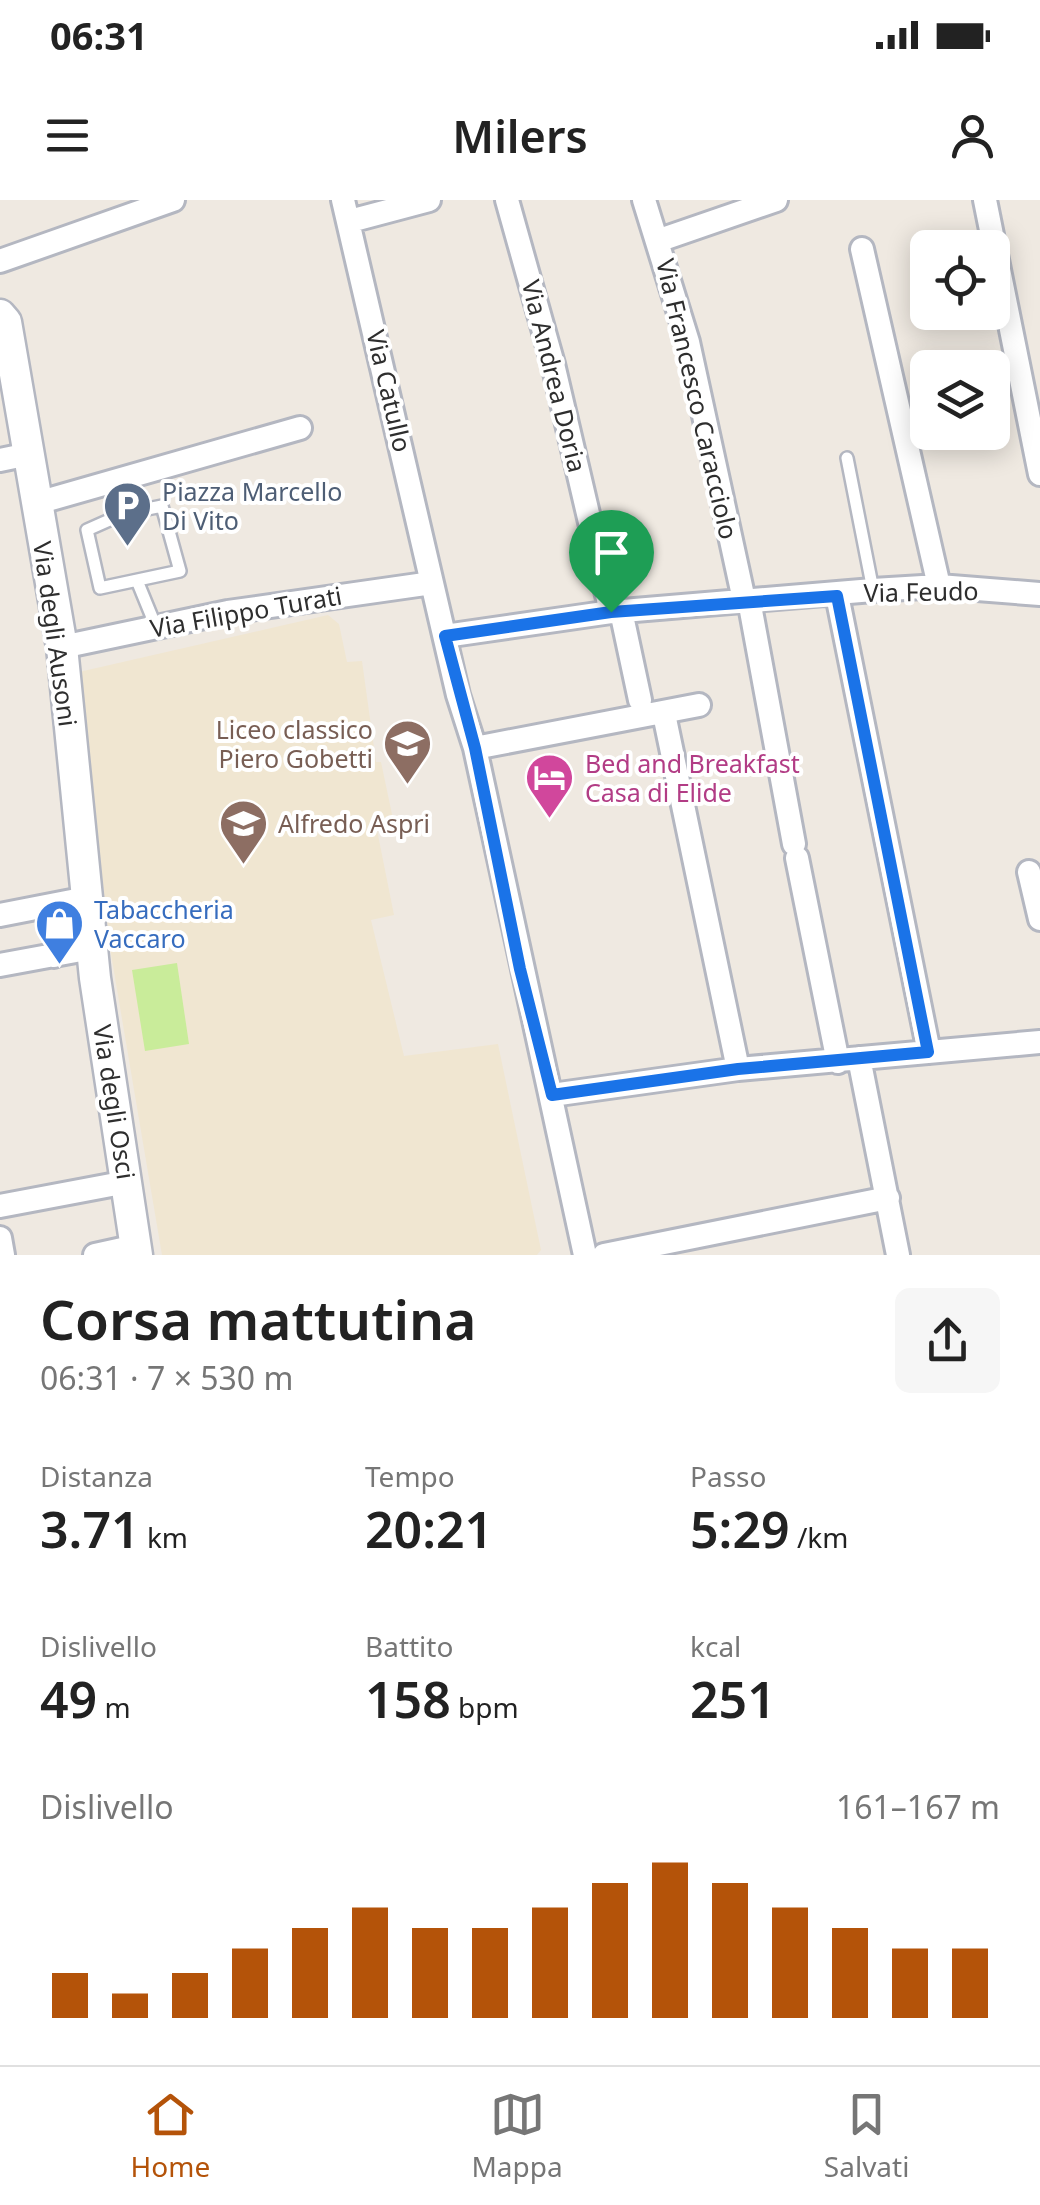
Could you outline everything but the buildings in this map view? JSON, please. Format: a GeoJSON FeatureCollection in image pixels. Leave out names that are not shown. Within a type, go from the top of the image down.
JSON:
{"type":"FeatureCollection","features":[{"type":"Feature","properties":{"kind":"street"},"geometry":{"type":"LineString","coordinates":[[0,261],[115,210],[173,200]]}},
{"type":"Feature","properties":{"kind":"street"},"geometry":{"type":"LineString","coordinates":[[346,211],[429,200]]}},
{"type":"Feature","properties":{"kind":"street","name":"Via Andrea Doria"},"geometry":{"type":"LineString","coordinates":[[507,200],[640,700]]}},
{"type":"Feature","properties":{"kind":"street","name":"Via Francesco Caracciolo"},"geometry":{"type":"LineString","coordinates":[[644,200],[660,240],[688,342],[746,600],[795,851],[888,1198],[898,1255]]}},
{"type":"Feature","properties":{"kind":"street"},"geometry":{"type":"LineString","coordinates":[[660,240],[776,200]]}},
{"type":"Feature","properties":{"kind":"street"},"geometry":{"type":"LineString","coordinates":[[985,200],[1040,474]]}},
{"type":"Feature","properties":{"kind":"street","name":"Via Catullo"},"geometry":{"type":"LineString","coordinates":[[346,211],[432,583],[475,748],[585,1255]]}},
{"type":"Feature","properties":{"kind":"street"},"geometry":{"type":"LineString","coordinates":[[862,249],[939,586]]}},
{"type":"Feature","properties":{"kind":"street","name":"Via degli Ausoni"},"geometry":{"type":"LineString","coordinates":[[3,319],[14,457],[36,503],[62,647],[92,948]]}},
{"type":"Feature","properties":{"kind":"street"},"geometry":{"type":"LineString","coordinates":[[36,503],[300,428]]}},
{"type":"Feature","properties":{"kind":"street","name":"Via Filippo Turati"},"geometry":{"type":"LineString","coordinates":[[62,647],[228,612],[432,583]]}},
{"type":"Feature","properties":{"kind":"street","name":"Via Feudo"},"geometry":{"type":"LineString","coordinates":[[445,636],[616,612],[873,590],[939,586],[1040,594]]}},
{"type":"Feature","properties":{"kind":"street"},"geometry":{"type":"LineString","coordinates":[[837,596],[928,1052]]}},
{"type":"Feature","properties":{"kind":"street"},"geometry":{"type":"LineString","coordinates":[[475,748],[698,705]]}},
{"type":"Feature","properties":{"kind":"street"},"geometry":{"type":"LineString","coordinates":[[664,714],[738,1069]]}},
{"type":"Feature","properties":{"kind":"street"},"geometry":{"type":"LineString","coordinates":[[1028,872],[1040,919]]}},
{"type":"Feature","properties":{"kind":"street"},"geometry":{"type":"LineString","coordinates":[[0,915],[87,898]]}},
{"type":"Feature","properties":{"kind":"street"},"geometry":{"type":"LineString","coordinates":[[44,907],[55,915],[61,934],[54,956]]}},
{"type":"Feature","properties":{"kind":"street"},"geometry":{"type":"LineString","coordinates":[[0,965],[92,948]]}},
{"type":"Feature","properties":{"kind":"street","name":"Via degli Osci"},"geometry":{"type":"LineString","coordinates":[[92,948],[137,1250]]}},
{"type":"Feature","properties":{"kind":"street"},"geometry":{"type":"LineString","coordinates":[[552,1095],[738,1069],[1040,1042]]}},
{"type":"Feature","properties":{"kind":"street"},"geometry":{"type":"LineString","coordinates":[[0,1206],[127,1182]]}},
{"type":"Feature","properties":{"kind":"street"},"geometry":{"type":"LineString","coordinates":[[604,1255],[888,1198]]}},
{"type":"Feature","properties":{"kind":"street"},"geometry":{"type":"LineString","coordinates":[[0,1238],[3,1255]]}},
{"type":"Feature","properties":{"kind":"street"},"geometry":{"type":"LineString","coordinates":[[95,1255],[137,1250]]}},
{"type":"Feature","properties":{"kind":"lane"},"geometry":{"type":"LineString","coordinates":[[847,458],[873,590]]}},
{"type":"Feature","properties":{"kind":"lane"},"geometry":{"type":"LineString","coordinates":[[116,479],[123,514]]}},
{"type":"Feature","properties":{"kind":"lane"},"geometry":{"type":"LineString","coordinates":[[162,506],[180,572],[138,584],[100,588],[87,530],[123,514],[162,506]]}},
{"type":"Feature","properties":{"kind":"lane"},"geometry":{"type":"LineString","coordinates":[[138,584],[156,627]]}},
{"type":"Feature","properties":{"kind":"shaded area","name":"Alfredo Aspri"},"geometry":{"type":"Polygon","coordinates":[[[328,615],[339,624],[347,662],[362,661],[376,762],[381,762],[393,819],[376,825],[394,915],[371,920],[404,1056],[498,1044],[541,1250],[537,1255],[162,1255],[111,954],[79,672],[328,615]]]}},
{"type":"Feature","properties":{"kind":"green space"},"geometry":{"type":"Polygon","coordinates":[[[177,963],[189,1044],[145,1051],[132,970],[177,963]]]}},
{"type":"Feature","properties":{"kind":"place","name":"Piazza Marcello Di Vito"},"geometry":{"type":"Point","coordinates":[127,548]}},
{"type":"Feature","properties":{"kind":"place","name":"Liceo classico Piero Gobetti"},"geometry":{"type":"Point","coordinates":[408,786]}},
{"type":"Feature","properties":{"kind":"place","name":"Bed and Breakfast Casa di Elide"},"geometry":{"type":"Point","coordinates":[550,820]}},
{"type":"Feature","properties":{"kind":"place","name":"Alfredo Aspri"},"geometry":{"type":"Point","coordinates":[243,866]}},
{"type":"Feature","properties":{"kind":"place","name":"Tabaccheria Vaccaro"},"geometry":{"type":"Point","coordinates":[59,966]}},
{"type":"Feature","properties":{"kind":"route"},"geometry":{"type":"LineString","coordinates":[[837,596],[928,1052],[738,1069],[552,1095],[520,969],[475,748],[445,636],[611,612],[837,596]]}}]}
